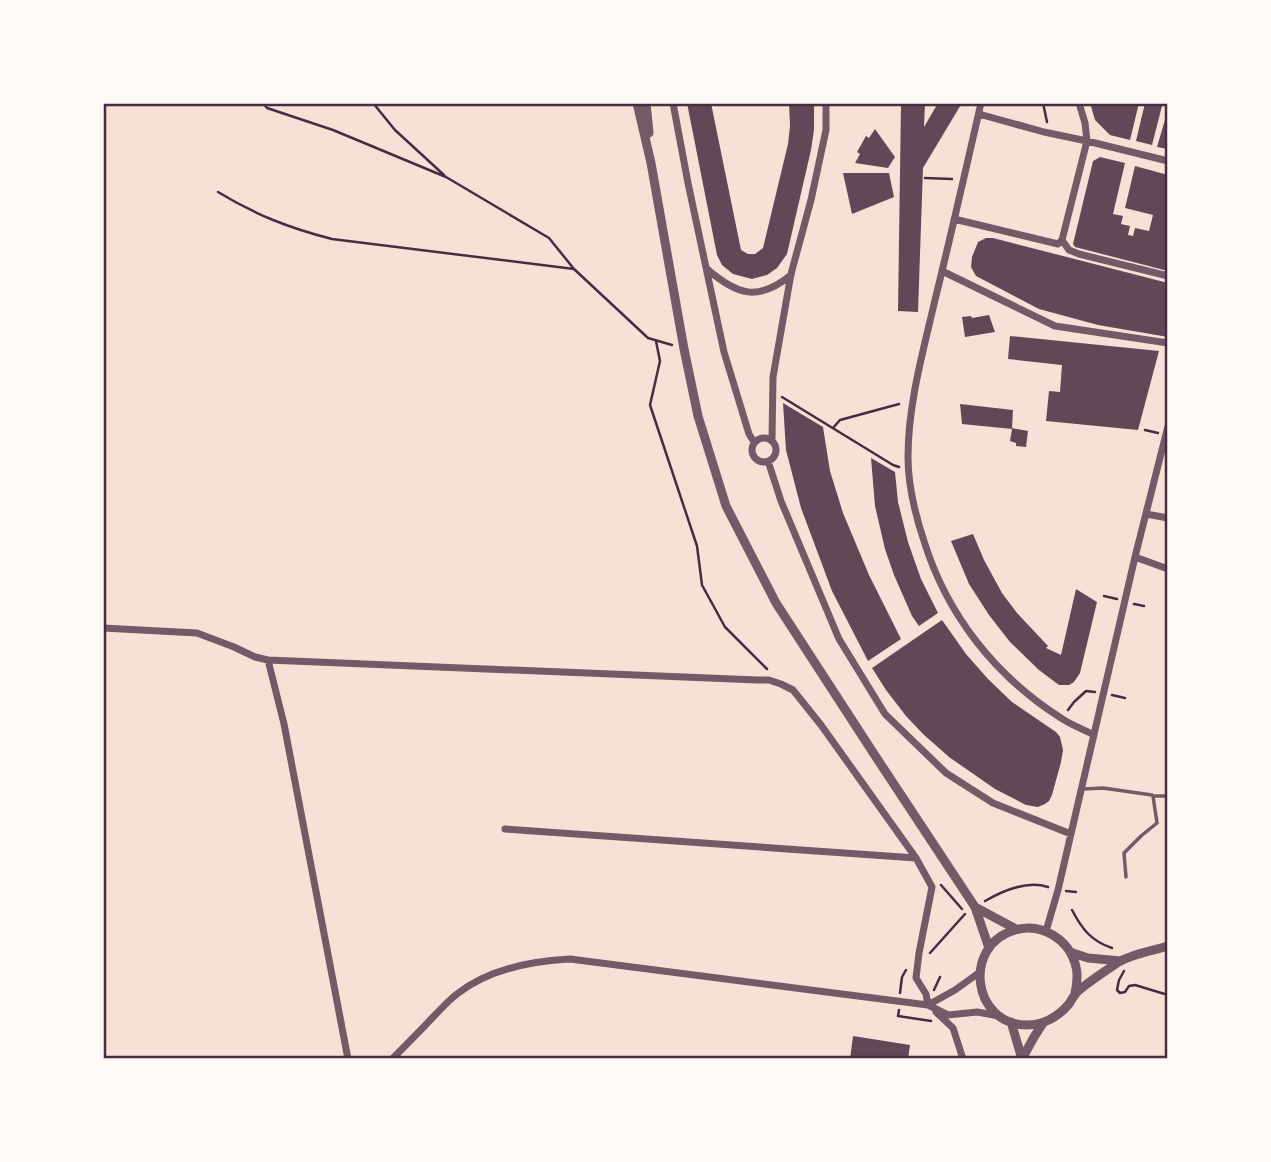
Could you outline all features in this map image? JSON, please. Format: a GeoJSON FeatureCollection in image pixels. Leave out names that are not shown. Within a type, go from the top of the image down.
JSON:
{"type":"FeatureCollection","features":[{"type":"Feature","properties":{"kind":"street"},"geometry":{"type":"LineString","coordinates":[[637,103],[652,163]]}},
{"type":"Feature","properties":{"kind":"street"},"geometry":{"type":"LineString","coordinates":[[646,103],[652,163],[684,349],[698,416],[726,506],[776,603],[975,907],[989,948]]}},
{"type":"Feature","properties":{"kind":"street"},"geometry":{"type":"LineString","coordinates":[[673,103],[724,352],[749,434],[754,442]]}},
{"type":"Feature","properties":{"kind":"street"},"geometry":{"type":"LineString","coordinates":[[772,440],[761,438],[754,442],[751,450],[760,462],[774,457],[777,450],[772,440],[773,377],[792,274],[826,130],[826,103]]}},
{"type":"Feature","properties":{"kind":"street"},"geometry":{"type":"LineString","coordinates":[[981,103],[918,373],[908,458],[911,494],[932,566],[949,603],[967,630],[993,663],[1026,693],[1062,719],[1094,735]]}},
{"type":"Feature","properties":{"kind":"street"},"geometry":{"type":"LineString","coordinates":[[954,219],[1058,244],[1062,240],[1087,141],[1079,103]]}},
{"type":"Feature","properties":{"kind":"street"},"geometry":{"type":"LineString","coordinates":[[979,114],[1168,161]]}},
{"type":"Feature","properties":{"kind":"street"},"geometry":{"type":"LineString","coordinates":[[1062,240],[1069,250],[1079,254],[1168,276]]}},
{"type":"Feature","properties":{"kind":"street"},"geometry":{"type":"LineString","coordinates":[[707,269],[731,288],[756,292],[768,290],[792,274]]}},
{"type":"Feature","properties":{"kind":"street"},"geometry":{"type":"LineString","coordinates":[[942,271],[1055,326],[1168,343]]}},
{"type":"Feature","properties":{"kind":"street"},"geometry":{"type":"LineString","coordinates":[[1046,930],[1058,890],[1168,425]]}},
{"type":"Feature","properties":{"kind":"street"},"geometry":{"type":"LineString","coordinates":[[768,461],[781,501],[839,639],[885,714],[946,773],[958,781],[993,803],[1070,834]]}},
{"type":"Feature","properties":{"kind":"street"},"geometry":{"type":"LineString","coordinates":[[1146,514],[1168,518]]}},
{"type":"Feature","properties":{"kind":"street"},"geometry":{"type":"LineString","coordinates":[[1135,556],[1168,569]]}},
{"type":"Feature","properties":{"kind":"street"},"geometry":{"type":"LineString","coordinates":[[103,628],[197,633],[268,660],[769,680],[793,690],[916,859],[932,887],[916,978],[926,993],[928,1005],[953,1028],[963,1059]]}},
{"type":"Feature","properties":{"kind":"street"},"geometry":{"type":"LineString","coordinates":[[268,660],[284,724],[348,1059]]}},
{"type":"Feature","properties":{"kind":"street"},"geometry":{"type":"LineString","coordinates":[[505,829],[916,859]]}},
{"type":"Feature","properties":{"kind":"street"},"geometry":{"type":"LineString","coordinates":[[975,907],[1016,929]]}},
{"type":"Feature","properties":{"kind":"street"},"geometry":{"type":"LineString","coordinates":[[392,1059],[455,995],[470,985],[518,966],[570,959],[928,1005],[948,1015],[977,1012],[1027,1025],[1043,1023],[1058,1015],[1069,1004],[1075,993],[1077,970],[1070,951],[1063,942],[1046,930],[1016,929],[997,938],[985,953],[979,981],[989,1006],[999,1016]]}},
{"type":"Feature","properties":{"kind":"street"},"geometry":{"type":"LineString","coordinates":[[1075,993],[1121,961],[1168,946]]}},
{"type":"Feature","properties":{"kind":"street"},"geometry":{"type":"LineString","coordinates":[[1070,951],[1088,958],[1121,961]]}},
{"type":"Feature","properties":{"kind":"street"},"geometry":{"type":"LineString","coordinates":[[928,1005],[980,972]]}},
{"type":"Feature","properties":{"kind":"street"},"geometry":{"type":"LineString","coordinates":[[1011,1022],[1022,1059],[1043,1023]]}},
{"type":"Feature","properties":{"kind":"lane"},"geometry":{"type":"LineString","coordinates":[[1081,789],[1103,788],[1168,796]]}},
{"type":"Feature","properties":{"kind":"lane"},"geometry":{"type":"LineString","coordinates":[[1126,877],[1124,853],[1157,822],[1153,796]]}},
{"type":"Feature","properties":{"kind":"path"},"geometry":{"type":"LineString","coordinates":[[263,103],[267,108],[333,130],[446,177],[549,238],[574,269],[648,338],[684,349]]}},
{"type":"Feature","properties":{"kind":"path"},"geometry":{"type":"LineString","coordinates":[[373,103],[395,130],[446,177]]}},
{"type":"Feature","properties":{"kind":"path"},"geometry":{"type":"LineString","coordinates":[[1043,103],[1046,125]]}},
{"type":"Feature","properties":{"kind":"path"},"geometry":{"type":"LineString","coordinates":[[925,178],[952,179]]}},
{"type":"Feature","properties":{"kind":"path"},"geometry":{"type":"LineString","coordinates":[[218,192],[248,210],[296,230],[332,239],[574,269]]}},
{"type":"Feature","properties":{"kind":"path"},"geometry":{"type":"LineString","coordinates":[[656,341],[660,361],[650,405],[697,546],[702,585],[725,627],[781,684]]}},
{"type":"Feature","properties":{"kind":"path"},"geometry":{"type":"LineString","coordinates":[[785,398],[893,465]]}},
{"type":"Feature","properties":{"kind":"path"},"geometry":{"type":"LineString","coordinates":[[833,428],[840,421],[899,404]]}},
{"type":"Feature","properties":{"kind":"path"},"geometry":{"type":"LineString","coordinates":[[1062,719],[1086,691]]}},
{"type":"Feature","properties":{"kind":"path"},"geometry":{"type":"LineString","coordinates":[[941,885],[966,913]]}},
{"type":"Feature","properties":{"kind":"path"},"geometry":{"type":"LineString","coordinates":[[1065,891],[1076,892]]}},
{"type":"Feature","properties":{"kind":"path"},"geometry":{"type":"LineString","coordinates":[[1072,910],[1090,937],[1117,950],[1124,972],[1116,990],[1125,992],[1129,986],[1135,985],[1168,995]]}},
{"type":"Feature","properties":{"kind":"building"},"geometry":{"type":"Polygon","coordinates":[[[687,103],[711,103],[741,250],[755,254],[763,248],[788,144],[789,103],[814,103],[811,150],[787,254],[777,268],[767,275],[752,279],[733,274],[722,265],[717,255],[687,103]]]}},
{"type":"Feature","properties":{"kind":"building"},"geometry":{"type":"Polygon","coordinates":[[[901,103],[925,103],[924,127],[938,103],[962,103],[923,168],[918,312],[898,311],[901,103]]]}},
{"type":"Feature","properties":{"kind":"building"},"geometry":{"type":"Polygon","coordinates":[[[1090,103],[1139,103],[1130,140],[1110,135],[1095,120],[1090,103]]]}},
{"type":"Feature","properties":{"kind":"building"},"geometry":{"type":"Polygon","coordinates":[[[1145,103],[1162,106],[1152,145],[1136,141],[1145,103]]]}},
{"type":"Feature","properties":{"kind":"building"},"geometry":{"type":"Polygon","coordinates":[[[1168,113],[1168,149],[1157,147],[1168,113]]]}},
{"type":"Feature","properties":{"kind":"building"},"geometry":{"type":"Polygon","coordinates":[[[875,129],[895,157],[888,168],[855,163],[860,154],[857,152],[866,136],[869,138],[875,129]]]}},
{"type":"Feature","properties":{"kind":"building"},"geometry":{"type":"Polygon","coordinates":[[[1100,157],[1125,163],[1113,214],[1123,216],[1121,224],[1130,226],[1128,235],[1133,236],[1135,228],[1149,231],[1153,215],[1125,208],[1135,166],[1168,175],[1168,271],[1075,247],[1073,244],[1093,161],[1100,157]]]}},
{"type":"Feature","properties":{"kind":"building"},"geometry":{"type":"Polygon","coordinates":[[[843,173],[889,173],[894,197],[852,214],[843,173]]]}},
{"type":"Feature","properties":{"kind":"building"},"geometry":{"type":"Polygon","coordinates":[[[986,238],[1168,283],[1168,337],[1098,325],[1039,309],[976,276],[971,267],[972,257],[978,242],[986,238]]]}},
{"type":"Feature","properties":{"kind":"building"},"geometry":{"type":"Polygon","coordinates":[[[989,315],[995,332],[965,337],[962,317],[989,315]]]}},
{"type":"Feature","properties":{"kind":"building"},"geometry":{"type":"Polygon","coordinates":[[[1010,336],[1159,351],[1138,430],[1046,421],[1049,391],[1060,392],[1062,365],[1008,359],[1010,336]]]}},
{"type":"Feature","properties":{"kind":"building"},"geometry":{"type":"Polygon","coordinates":[[[783,403],[823,427],[830,471],[843,513],[869,575],[901,639],[868,661],[832,591],[801,508],[786,450],[783,403]]]}},
{"type":"Feature","properties":{"kind":"building"},"geometry":{"type":"Polygon","coordinates":[[[960,404],[1013,410],[1012,428],[1028,431],[1026,447],[1016,446],[1016,443],[1010,441],[1012,429],[962,424],[960,404]]]}},
{"type":"Feature","properties":{"kind":"building"},"geometry":{"type":"Polygon","coordinates":[[[871,458],[895,472],[898,502],[908,542],[921,579],[938,613],[919,626],[912,616],[885,549],[875,506],[871,458]]]}},
{"type":"Feature","properties":{"kind":"building"},"geometry":{"type":"Polygon","coordinates":[[[973,534],[1002,593],[1048,646],[1046,648],[1061,655],[1076,589],[1097,602],[1080,673],[1074,682],[1059,685],[1039,670],[1010,642],[989,615],[969,584],[951,541],[973,534]]]}},
{"type":"Feature","properties":{"kind":"building"},"geometry":{"type":"Polygon","coordinates":[[[942,620],[988,679],[1012,702],[1060,737],[1063,750],[1061,762],[1052,795],[1045,804],[1038,807],[1026,805],[995,789],[949,757],[906,716],[872,668],[942,620]]]}},
{"type":"Feature","properties":{"kind":"building"},"geometry":{"type":"Polygon","coordinates":[[[853,1036],[910,1045],[908,1059],[850,1059],[853,1036]]]}}]}
